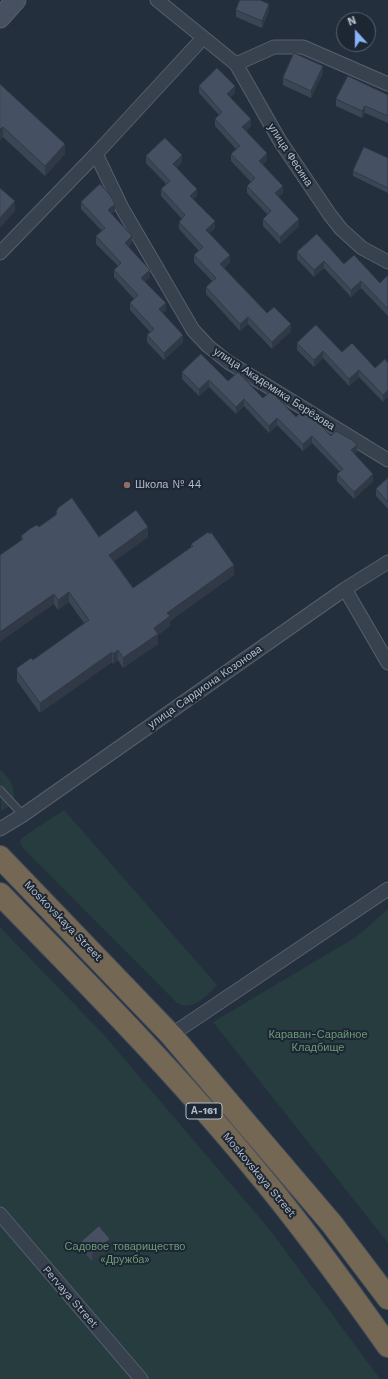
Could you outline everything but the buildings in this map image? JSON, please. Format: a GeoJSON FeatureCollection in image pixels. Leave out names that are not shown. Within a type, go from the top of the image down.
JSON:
{"type":"FeatureCollection","features":[{"type":"Feature","properties":{"kind":"highway","name":"Moskovskaya Street"},"geometry":{"type":"LineString","coordinates":[[0,857],[171,1035],[332,1224],[388,1298]]}},
{"type":"Feature","properties":{"kind":"highway","name":"Moskovskaya Street"},"geometry":{"type":"LineString","coordinates":[[0,894],[139,1037],[253,1166],[301,1226],[388,1346]]}},
{"type":"Feature","properties":{"kind":"street"},"geometry":{"type":"LineString","coordinates":[[0,18],[16,0]]}},
{"type":"Feature","properties":{"kind":"street","name":"улица Фесина"},"geometry":{"type":"LineString","coordinates":[[157,0],[236,64],[280,141],[330,215],[341,229],[362,248],[388,262]]}},
{"type":"Feature","properties":{"kind":"street"},"geometry":{"type":"LineString","coordinates":[[0,253],[96,154],[203,38]]}},
{"type":"Feature","properties":{"kind":"street"},"geometry":{"type":"LineString","coordinates":[[236,64],[274,47],[302,47],[388,84]]}},
{"type":"Feature","properties":{"kind":"street","name":"улица Академика Берёзова"},"geometry":{"type":"LineString","coordinates":[[96,154],[122,208],[193,330],[208,346],[228,362],[388,460]]}},
{"type":"Feature","properties":{"kind":"street","name":"улица Сардиона Козонова"},"geometry":{"type":"LineString","coordinates":[[0,829],[23,815],[344,589],[388,562]]}},
{"type":"Feature","properties":{"kind":"street"},"geometry":{"type":"LineString","coordinates":[[344,589],[388,662]]}},
{"type":"Feature","properties":{"kind":"street"},"geometry":{"type":"LineString","coordinates":[[171,1035],[388,889]]}},
{"type":"Feature","properties":{"kind":"street","name":"Pervaya Street"},"geometry":{"type":"LineString","coordinates":[[0,1214],[141,1379]]}},
{"type":"Feature","properties":{"kind":"lane"},"geometry":{"type":"LineString","coordinates":[[0,790],[23,815]]}},
{"type":"Feature","properties":{"kind":"green space"},"geometry":{"type":"Polygon","coordinates":[[[0,769],[12,785],[14,798],[14,804],[1,811],[0,769]]]}},
{"type":"Feature","properties":{"kind":"green space"},"geometry":{"type":"Polygon","coordinates":[[[64,810],[217,985],[199,1002],[188,1006],[177,1003],[23,848],[20,842],[23,837],[64,810]]]}},
{"type":"Feature","properties":{"kind":"green space","name":"Караван-Сарайное Кладбище"},"geometry":{"type":"Polygon","coordinates":[[[388,909],[388,1243],[213,1022],[356,937],[388,909]]]}},
{"type":"Feature","properties":{"kind":"green space","name":"Садовое товарищество «Дружба»"},"geometry":{"type":"Polygon","coordinates":[[[0,927],[104,1035],[270,1230],[380,1379],[0,1379],[0,927]]]}},
{"type":"Feature","properties":{"kind":"place","name":"Школа № 44"},"geometry":{"type":"Point","coordinates":[127,485]}}]}
